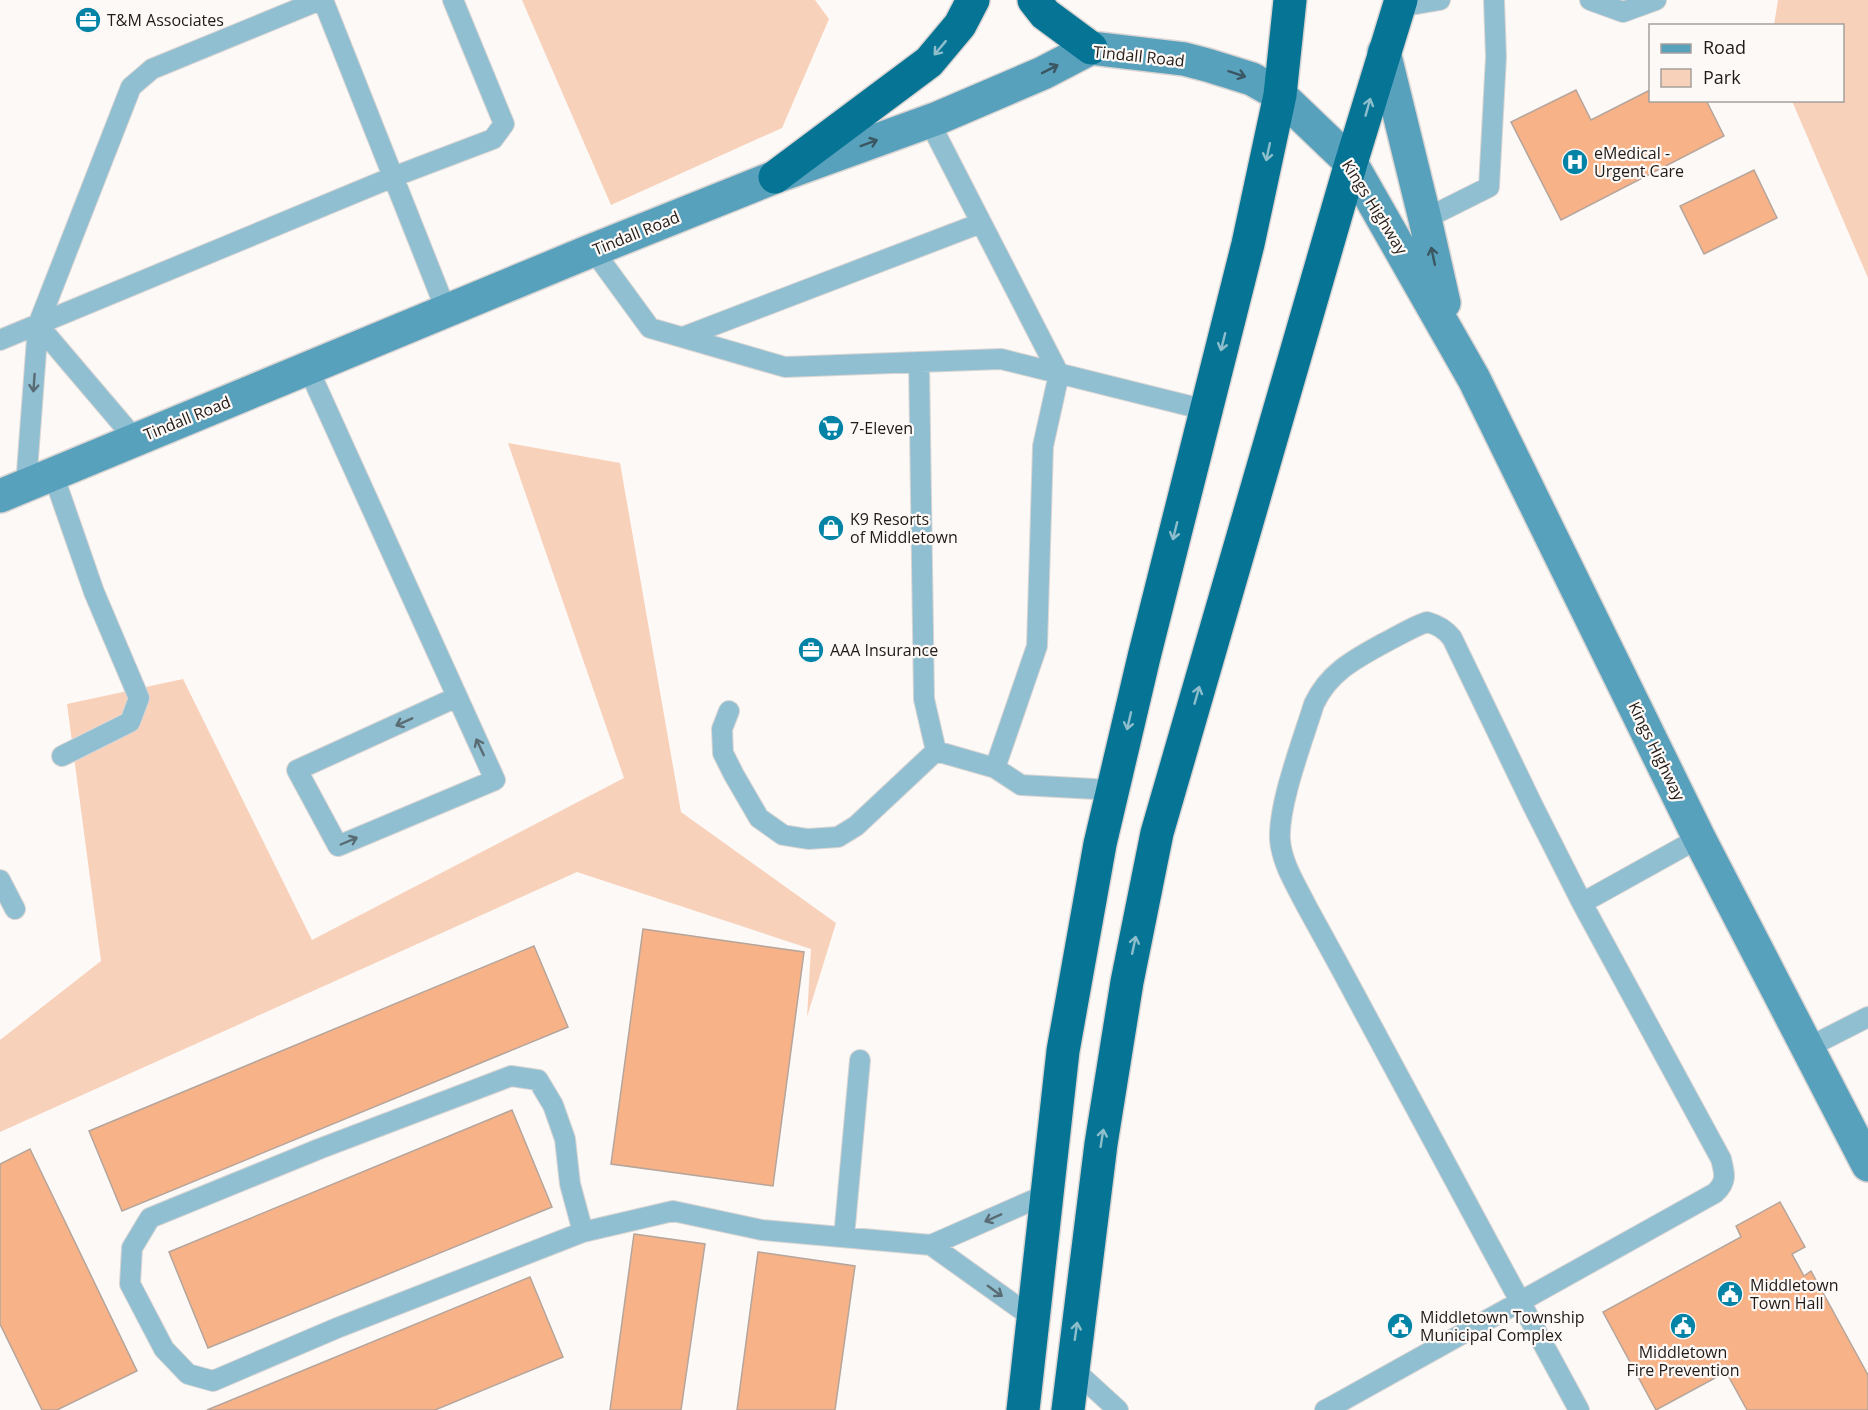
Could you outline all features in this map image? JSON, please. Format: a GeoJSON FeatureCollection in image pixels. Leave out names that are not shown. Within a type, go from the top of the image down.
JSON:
{"type":"FeatureCollection","features":[{"type":"Feature","properties":{"kind":"highway"},"geometry":{"type":"LineString","coordinates":[[775,177],[929,62],[960,25],[972,0]]}},
{"type":"Feature","properties":{"kind":"highway"},"geometry":{"type":"LineString","coordinates":[[1034,0],[1045,14],[1091,48]]}},
{"type":"Feature","properties":{"kind":"highway"},"geometry":{"type":"LineString","coordinates":[[1023,1410],[1063,1051],[1100,844],[1144,657],[1248,244],[1280,95],[1290,0]]}},
{"type":"Feature","properties":{"kind":"highway"},"geometry":{"type":"LineString","coordinates":[[1068,1410],[1071,1367],[1101,1144],[1125,994],[1157,833],[1351,163],[1400,4]]}},
{"type":"Feature","properties":{"kind":"street","name":"Tindall Road"},"geometry":{"type":"LineString","coordinates":[[26,485],[593,250],[775,177],[929,122],[1043,73],[1091,48],[1184,59],[1252,79],[1280,95]]}},
{"type":"Feature","properties":{"kind":"street","name":"Kings Highway"},"geometry":{"type":"LineString","coordinates":[[1384,52],[1425,219],[1450,334]]}},
{"type":"Feature","properties":{"kind":"street","name":"Kings Highway"},"geometry":{"type":"LineString","coordinates":[[1280,95],[1351,163],[1450,334],[1699,838],[1868,1165]]}},
{"type":"Feature","properties":{"kind":"lane"},"geometry":{"type":"LineString","coordinates":[[62,756],[130,723],[139,698],[94,592],[26,485],[38,324],[131,87],[152,69],[321,0],[446,310]]}},
{"type":"Feature","properties":{"kind":"lane"},"geometry":{"type":"LineString","coordinates":[[0,340],[393,177],[494,139],[504,124],[453,0]]}},
{"type":"Feature","properties":{"kind":"lane"},"geometry":{"type":"LineString","coordinates":[[1400,4],[1440,0]]}},
{"type":"Feature","properties":{"kind":"lane"},"geometry":{"type":"LineString","coordinates":[[1425,219],[1489,187],[1496,57],[1494,0]]}},
{"type":"Feature","properties":{"kind":"lane"},"geometry":{"type":"LineString","coordinates":[[1590,0],[1623,12],[1656,0]]}},
{"type":"Feature","properties":{"kind":"lane"},"geometry":{"type":"LineString","coordinates":[[929,122],[1059,374],[1043,446],[1037,646],[995,768]]}},
{"type":"Feature","properties":{"kind":"lane"},"geometry":{"type":"LineString","coordinates":[[683,338],[981,223]]}},
{"type":"Feature","properties":{"kind":"lane"},"geometry":{"type":"LineString","coordinates":[[593,250],[650,328],[786,367],[1001,359],[1206,410]]}},
{"type":"Feature","properties":{"kind":"lane"},"geometry":{"type":"LineString","coordinates":[[38,324],[135,440]]}},
{"type":"Feature","properties":{"kind":"lane"},"geometry":{"type":"LineString","coordinates":[[919,362],[924,699],[936,751]]}},
{"type":"Feature","properties":{"kind":"lane"},"geometry":{"type":"LineString","coordinates":[[308,368],[495,780],[338,846],[297,770],[457,698]]}},
{"type":"Feature","properties":{"kind":"lane"},"geometry":{"type":"LineString","coordinates":[[1325,1410],[1521,1302],[1715,1193],[1722,1187],[1726,1176],[1720,1159],[1582,903],[1452,638],[1445,629],[1427,622],[1350,662],[1338,670],[1327,682],[1314,704],[1284,806],[1280,839],[1282,854],[1323,937],[1521,1302],[1579,1410]]}},
{"type":"Feature","properties":{"kind":"lane"},"geometry":{"type":"LineString","coordinates":[[729,711],[722,729],[723,753],[759,818],[783,835],[808,839],[838,837],[856,826],[936,751]]}},
{"type":"Feature","properties":{"kind":"lane"},"geometry":{"type":"LineString","coordinates":[[936,751],[995,768],[1021,785],[1113,790]]}},
{"type":"Feature","properties":{"kind":"lane"},"geometry":{"type":"LineString","coordinates":[[1582,903],[1699,838]]}},
{"type":"Feature","properties":{"kind":"lane"},"geometry":{"type":"LineString","coordinates":[[0,880],[15,909]]}},
{"type":"Feature","properties":{"kind":"lane"},"geometry":{"type":"LineString","coordinates":[[1807,1048],[1868,1017]]}},
{"type":"Feature","properties":{"kind":"lane"},"geometry":{"type":"LineString","coordinates":[[844,1237],[860,1060]]}},
{"type":"Feature","properties":{"kind":"lane"},"geometry":{"type":"LineString","coordinates":[[583,1232],[570,1184],[565,1139],[553,1105],[538,1080],[511,1076],[319,1149],[150,1218],[132,1248],[130,1284],[164,1349],[188,1374],[213,1381],[337,1328],[583,1232],[673,1211],[762,1230],[931,1245],[1047,1194]]}},
{"type":"Feature","properties":{"kind":"lane"},"geometry":{"type":"LineString","coordinates":[[931,1245],[1033,1318]]}},
{"type":"Feature","properties":{"kind":"lane"},"geometry":{"type":"LineString","coordinates":[[1071,1367],[1118,1410]]}},
{"type":"Feature","properties":{"kind":"green space"},"geometry":{"type":"Polygon","coordinates":[[[522,0],[815,0],[829,19],[782,128],[611,205],[522,0]]]}},
{"type":"Feature","properties":{"kind":"green space"},"geometry":{"type":"Polygon","coordinates":[[[1778,0],[1868,0],[1868,278],[1792,102],[1844,102],[1844,24],[1774,24],[1778,0]]]}},
{"type":"Feature","properties":{"kind":"green space"},"geometry":{"type":"Polygon","coordinates":[[[508,443],[620,463],[681,812],[836,923],[807,1017],[811,949],[577,872],[0,1132],[0,1040],[101,961],[67,704],[183,679],[312,940],[624,778],[508,443]]]}},
{"type":"Feature","properties":{"kind":"building"},"geometry":{"type":"Polygon","coordinates":[[[1576,90],[1591,120],[1649,91],[1649,102],[1707,102],[1724,136],[1561,220],[1511,122],[1576,90]]]}},
{"type":"Feature","properties":{"kind":"building"},"geometry":{"type":"Polygon","coordinates":[[[1754,170],[1777,218],[1704,254],[1680,206],[1754,170]]]}},
{"type":"Feature","properties":{"kind":"building"},"geometry":{"type":"Polygon","coordinates":[[[643,929],[804,952],[773,1186],[611,1164],[643,929]]]}},
{"type":"Feature","properties":{"kind":"building"},"geometry":{"type":"Polygon","coordinates":[[[534,946],[568,1027],[122,1211],[89,1131],[534,946]]]}},
{"type":"Feature","properties":{"kind":"building"},"geometry":{"type":"Polygon","coordinates":[[[512,1110],[552,1207],[208,1348],[169,1252],[512,1110]]]}},
{"type":"Feature","properties":{"kind":"building"},"geometry":{"type":"Polygon","coordinates":[[[30,1149],[137,1371],[57,1410],[42,1410],[0,1324],[0,1164],[30,1149]]]}},
{"type":"Feature","properties":{"kind":"building","name":"Middletown Town Hall"},"geometry":{"type":"Polygon","coordinates":[[[1780,1202],[1805,1247],[1792,1254],[1804,1276],[1811,1271],[1868,1375],[1868,1410],[1747,1410],[1726,1372],[1656,1410],[1603,1312],[1741,1237],[1736,1226],[1780,1202]]]}},
{"type":"Feature","properties":{"kind":"building"},"geometry":{"type":"Polygon","coordinates":[[[634,1234],[705,1244],[681,1410],[610,1410],[634,1234]]]}},
{"type":"Feature","properties":{"kind":"building"},"geometry":{"type":"Polygon","coordinates":[[[758,1252],[855,1266],[835,1410],[737,1410],[758,1252]]]}},
{"type":"Feature","properties":{"kind":"building"},"geometry":{"type":"Polygon","coordinates":[[[530,1277],[563,1357],[435,1410],[207,1410],[530,1277]]]}},
{"type":"Feature","properties":{"kind":"place","name":"T&M Associates"},"geometry":{"type":"Point","coordinates":[88,20]}},
{"type":"Feature","properties":{"kind":"place","name":"eMedical - Urgent Care"},"geometry":{"type":"Point","coordinates":[1575,162]}},
{"type":"Feature","properties":{"kind":"place","name":"7-Eleven"},"geometry":{"type":"Point","coordinates":[831,428]}},
{"type":"Feature","properties":{"kind":"place","name":"K9 Resorts of Middletown"},"geometry":{"type":"Point","coordinates":[831,528]}},
{"type":"Feature","properties":{"kind":"place","name":"AAA Insurance"},"geometry":{"type":"Point","coordinates":[811,650]}},
{"type":"Feature","properties":{"kind":"place","name":"Middletown Town Hall"},"geometry":{"type":"Point","coordinates":[1730,1294]}},
{"type":"Feature","properties":{"kind":"place","name":"Middletown Township Municipal Complex"},"geometry":{"type":"Point","coordinates":[1400,1326]}},
{"type":"Feature","properties":{"kind":"place","name":"Middletown Fire Prevention"},"geometry":{"type":"Point","coordinates":[1683,1326]}}]}
